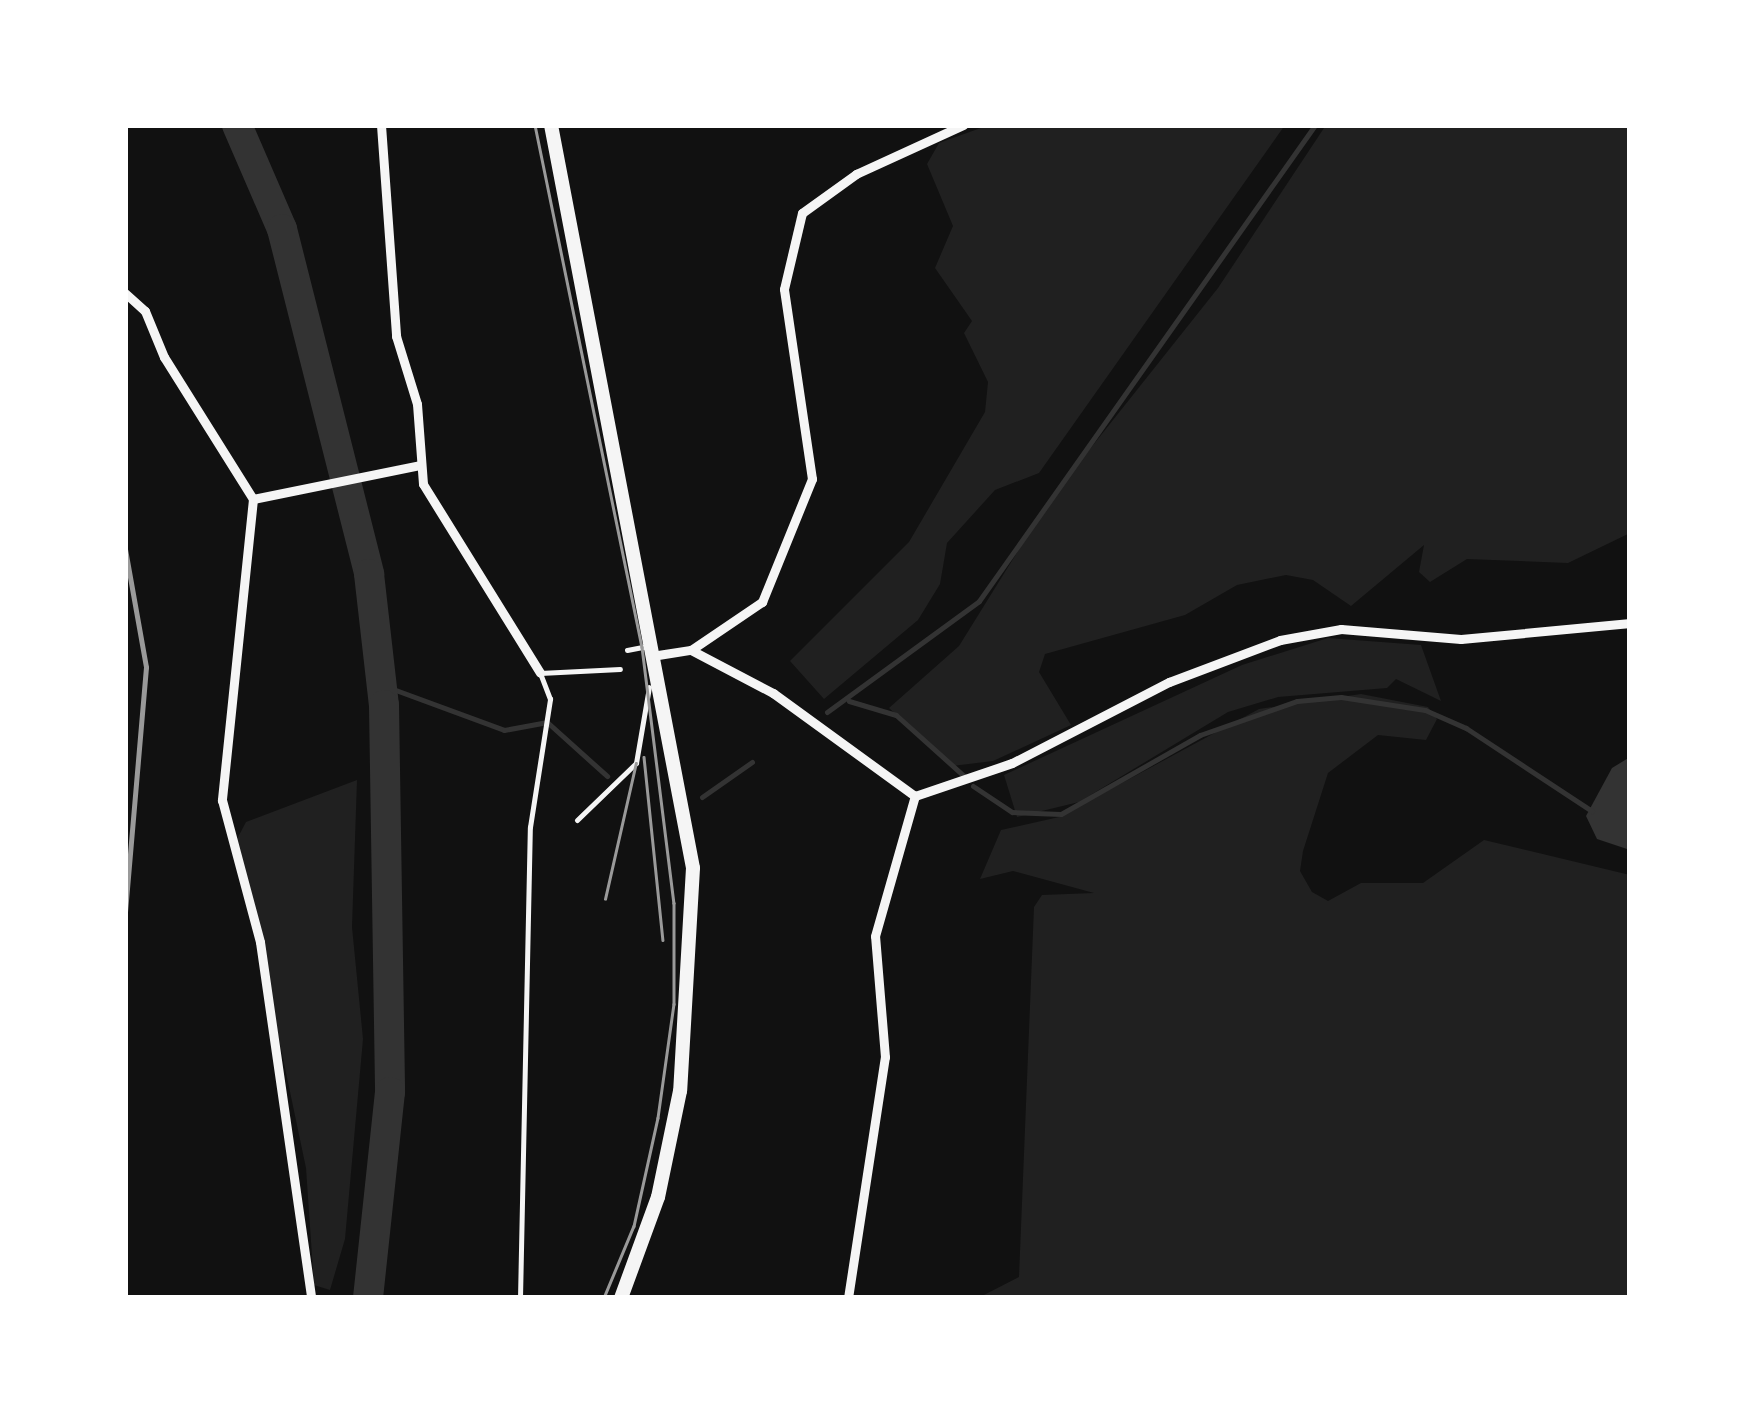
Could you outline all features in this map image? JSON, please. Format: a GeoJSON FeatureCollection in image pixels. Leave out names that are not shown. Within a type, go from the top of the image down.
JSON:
{"type":"FeatureCollection","features":[{"type":"Feature","properties":{"kind":"main road"},"geometry":{"type":"LineString","coordinates":[[551,125],[685,795],[694,932],[668,1148],[622,1298]]}},
{"type":"Feature","properties":{"kind":"street"},"geometry":{"type":"LineString","coordinates":[[381,125],[396,336],[417,404],[420,465],[436,514],[540,673]]}},
{"type":"Feature","properties":{"kind":"street"},"geometry":{"type":"LineString","coordinates":[[691,650],[769,594],[812,479],[784,289],[802,212],[856,174],[963,125]]}},
{"type":"Feature","properties":{"kind":"street"},"geometry":{"type":"LineString","coordinates":[[125,293],[146,311],[164,357],[253,498],[222,800],[260,942],[311,1298]]}},
{"type":"Feature","properties":{"kind":"street"},"geometry":{"type":"LineString","coordinates":[[253,498],[420,465]]}},
{"type":"Feature","properties":{"kind":"street"},"geometry":{"type":"LineString","coordinates":[[915,796],[1012,763],[1169,682],[1280,640],[1354,629],[1488,638],[1630,623]]}},
{"type":"Feature","properties":{"kind":"street"},"geometry":{"type":"LineString","coordinates":[[657,650],[691,650],[773,693],[915,796]]}},
{"type":"Feature","properties":{"kind":"street"},"geometry":{"type":"LineString","coordinates":[[848,1298],[885,1056],[875,936],[915,796]]}},
{"type":"Feature","properties":{"kind":"lane"},"geometry":{"type":"LineString","coordinates":[[627,650],[657,650]]}},
{"type":"Feature","properties":{"kind":"lane"},"geometry":{"type":"LineString","coordinates":[[520,1298],[530,827],[548,716],[540,673],[620,669]]}},
{"type":"Feature","properties":{"kind":"lane"},"geometry":{"type":"LineString","coordinates":[[578,820],[636,764],[649,687]]}},
{"type":"Feature","properties":{"kind":"shaded area"},"geometry":{"type":"Polygon","coordinates":[[[989,125],[1285,125],[1039,473],[995,490],[947,543],[940,584],[918,620],[824,699],[790,661],[909,542],[985,412],[988,382],[964,333],[972,321],[935,268],[953,226],[927,164],[939,143],[989,125]]]}},
{"type":"Feature","properties":{"kind":"shaded area"},"geometry":{"type":"Polygon","coordinates":[[[1326,125],[1630,125],[1630,533],[1568,563],[1467,559],[1430,582],[1419,572],[1424,545],[1351,606],[1313,580],[1286,575],[1237,585],[1185,615],[1045,654],[1039,672],[1071,725],[993,761],[952,766],[889,708],[959,646],[1051,498],[1218,288],[1326,125]]]}},
{"type":"Feature","properties":{"kind":"shaded area"},"geometry":{"type":"Polygon","coordinates":[[[1328,638],[1421,645],[1441,701],[1396,679],[1387,688],[1278,697],[1228,712],[1079,802],[1017,817],[1004,775],[1242,665],[1328,638]]]}},
{"type":"Feature","properties":{"kind":"shaded area"},"geometry":{"type":"Polygon","coordinates":[[[1361,694],[1428,707],[1437,719],[1426,740],[1378,735],[1328,773],[1300,871],[1312,892],[1328,901],[1361,883],[1423,883],[1484,840],[1630,875],[1630,1298],[978,1298],[1019,1277],[1034,907],[1042,895],[1094,893],[1013,871],[980,879],[1001,830],[1059,817],[1259,709],[1361,694]]]}},
{"type":"Feature","properties":{"kind":"shaded area"},"geometry":{"type":"Polygon","coordinates":[[[1630,757],[1630,850],[1597,839],[1586,816],[1612,768],[1630,757]]]}},
{"type":"Feature","properties":{"kind":"shaded area"},"geometry":{"type":"Polygon","coordinates":[[[357,780],[352,927],[363,1039],[345,1239],[330,1290],[314,1285],[306,1168],[237,839],[246,822],[357,780]]]}},
{"type":"Feature","properties":{"kind":"waterway"},"geometry":{"type":"LineString","coordinates":[[237,125],[282,229],[369,574],[384,705],[390,1092],[368,1298]]}},
{"type":"Feature","properties":{"kind":"waterway"},"geometry":{"type":"LineString","coordinates":[[827,712],[979,601],[1315,125]]}},
{"type":"Feature","properties":{"kind":"waterway"},"geometry":{"type":"LineString","coordinates":[[382,685],[504,730],[547,722],[607,776]]}},
{"type":"Feature","properties":{"kind":"waterway"},"geometry":{"type":"LineString","coordinates":[[973,786],[1012,812],[1061,814],[1200,735],[1297,701],[1341,697],[1425,710],[1466,728],[1592,811]]}},
{"type":"Feature","properties":{"kind":"waterway"},"geometry":{"type":"LineString","coordinates":[[849,701],[896,715],[965,777]]}},
{"type":"Feature","properties":{"kind":"waterway"},"geometry":{"type":"LineString","coordinates":[[702,797],[752,762]]}},
{"type":"Feature","properties":{"kind":"tram line"},"geometry":{"type":"LineString","coordinates":[[535,125],[642,647],[674,903],[674,1004],[658,1118],[634,1226],[604,1298]]}},
{"type":"Feature","properties":{"kind":"tram line"},"geometry":{"type":"LineString","coordinates":[[644,757],[663,940]]}},
{"type":"Feature","properties":{"kind":"tram line"},"geometry":{"type":"LineString","coordinates":[[605,899],[636,763]]}},
{"type":"Feature","properties":{"kind":"railway"},"geometry":{"type":"LineString","coordinates":[[125,549],[146,667],[125,912]]}}]}
